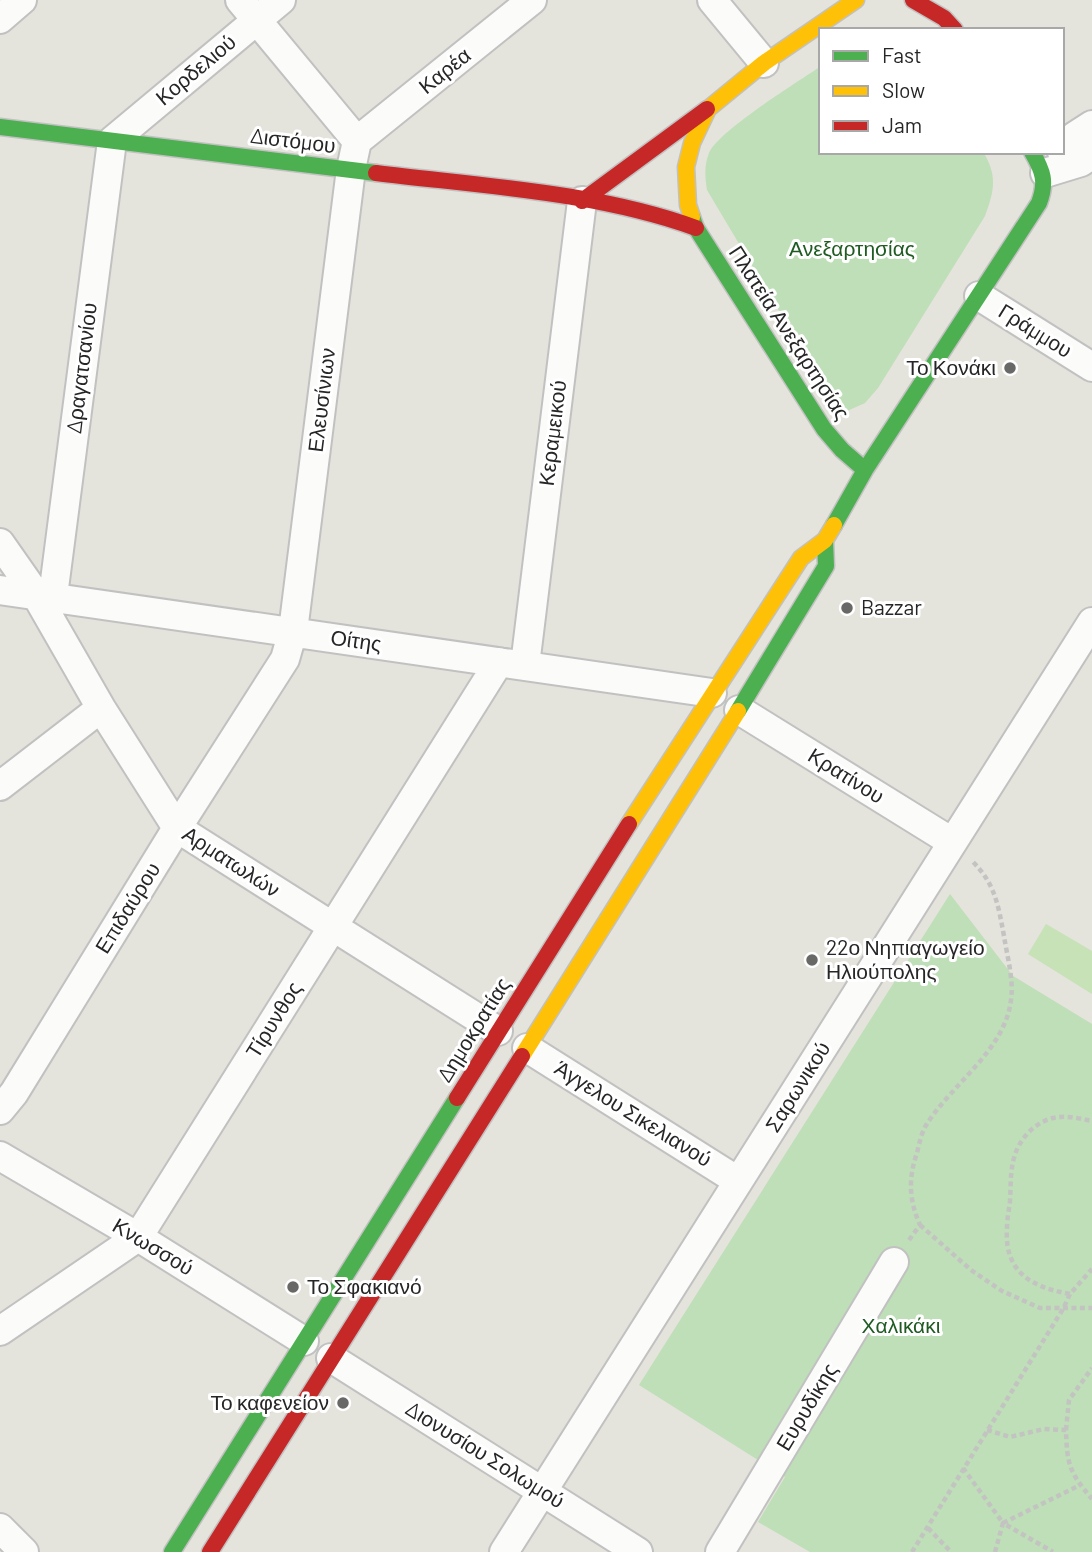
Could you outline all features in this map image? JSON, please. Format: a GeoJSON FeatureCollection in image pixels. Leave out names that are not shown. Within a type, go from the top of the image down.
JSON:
{"type":"FeatureCollection","features":[{"type":"Feature","properties":{"kind":"street"},"geometry":{"type":"LineString","coordinates":[[0,19],[22,0]]}},
{"type":"Feature","properties":{"kind":"street","name":"Κορδελιού"},"geometry":{"type":"LineString","coordinates":[[112,141],[248,10],[281,0]]}},
{"type":"Feature","properties":{"kind":"street","name":"Καρέα"},"geometry":{"type":"LineString","coordinates":[[357,141],[532,0]]}},
{"type":"Feature","properties":{"kind":"street"},"geometry":{"type":"LineString","coordinates":[[712,0],[764,63]]}},
{"type":"Feature","properties":{"kind":"street","name":"Πλατεία Ανεξαρτησίας"},"geometry":{"type":"LineString","coordinates":[[856,0],[764,63],[708,109],[692,143],[686,167],[688,205],[696,228],[824,429],[842,450],[865,470]]}},
{"type":"Feature","properties":{"kind":"street"},"geometry":{"type":"LineString","coordinates":[[913,0],[944,18],[953,28]]}},
{"type":"Feature","properties":{"kind":"street"},"geometry":{"type":"LineString","coordinates":[[954,4],[955,28]]}},
{"type":"Feature","properties":{"kind":"street"},"geometry":{"type":"LineString","coordinates":[[248,10],[357,141]]}},
{"type":"Feature","properties":{"kind":"street"},"geometry":{"type":"LineString","coordinates":[[582,201],[708,109]]}},
{"type":"Feature","properties":{"kind":"street"},"geometry":{"type":"LineString","coordinates":[[1064,145],[1092,125]]}},
{"type":"Feature","properties":{"kind":"street","name":"Διστόμου"},"geometry":{"type":"LineString","coordinates":[[0,127],[351,169],[582,201],[665,215],[696,228]]}},
{"type":"Feature","properties":{"kind":"street","name":"Δραγατσανίου"},"geometry":{"type":"LineString","coordinates":[[44,595],[112,141]]}},
{"type":"Feature","properties":{"kind":"street","name":"Ελευσίνιων"},"geometry":{"type":"LineString","coordinates":[[293,631],[351,169],[357,141]]}},
{"type":"Feature","properties":{"kind":"street"},"geometry":{"type":"LineString","coordinates":[[865,470],[1039,202],[1045,188],[1050,157],[1081,162],[1092,155]]}},
{"type":"Feature","properties":{"kind":"street","name":"Κεραµεικού"},"geometry":{"type":"LineString","coordinates":[[512,664],[582,201]]}},
{"type":"Feature","properties":{"kind":"street","name":"Γράμμου"},"geometry":{"type":"LineString","coordinates":[[979,296],[1092,367]]}},
{"type":"Feature","properties":{"kind":"street","name":"Δημοκρατίας"},"geometry":{"type":"LineString","coordinates":[[172,1552],[712,693],[801,558],[825,540],[865,470]]}},
{"type":"Feature","properties":{"kind":"street","name":"Δημοκρατίας"},"geometry":{"type":"LineString","coordinates":[[210,1552],[827,566],[825,540]]}},
{"type":"Feature","properties":{"kind":"street","name":"Αρματωλών"},"geometry":{"type":"LineString","coordinates":[[0,543],[44,595],[101,708],[177,828],[498,1031]]}},
{"type":"Feature","properties":{"kind":"street","name":"Οίτης"},"geometry":{"type":"LineString","coordinates":[[0,590],[712,693]]}},
{"type":"Feature","properties":{"kind":"street","name":"Σαρωνικού"},"geometry":{"type":"LineString","coordinates":[[504,1552],[1092,622]]}},
{"type":"Feature","properties":{"kind":"street","name":"Επιδαύρου"},"geometry":{"type":"LineString","coordinates":[[0,1110],[14,1093],[285,659],[293,631]]}},
{"type":"Feature","properties":{"kind":"street","name":"Τίρυνθος"},"geometry":{"type":"LineString","coordinates":[[0,1331],[138,1237],[332,927],[512,664]]}},
{"type":"Feature","properties":{"kind":"street"},"geometry":{"type":"LineString","coordinates":[[0,786],[101,708]]}},
{"type":"Feature","properties":{"kind":"street","name":"Κρατίνου"},"geometry":{"type":"LineString","coordinates":[[739,710],[952,842]]}},
{"type":"Feature","properties":{"kind":"street","name":"Άγγελου Σικελιανού"},"geometry":{"type":"LineString","coordinates":[[527,1048],[738,1181]]}},
{"type":"Feature","properties":{"kind":"street","name":"Κνωσσού"},"geometry":{"type":"LineString","coordinates":[[0,1156],[138,1237],[304,1341]]}},
{"type":"Feature","properties":{"kind":"street","name":"Ευρυδίκης"},"geometry":{"type":"LineString","coordinates":[[720,1552],[894,1262]]}},
{"type":"Feature","properties":{"kind":"street","name":"Διονυσίου Σολωμού"},"geometry":{"type":"LineString","coordinates":[[331,1358],[638,1552]]}},
{"type":"Feature","properties":{"kind":"street"},"geometry":{"type":"LineString","coordinates":[[0,1528],[24,1552]]}},
{"type":"Feature","properties":{"kind":"path"},"geometry":{"type":"LineString","coordinates":[[952,842],[984,873],[998,900],[1012,999],[1005,1021],[990,1047],[942,1103],[924,1129],[909,1190],[912,1209],[920,1225],[971,1270],[1002,1291],[1040,1308],[1092,1308]]}},
{"type":"Feature","properties":{"kind":"path"},"geometry":{"type":"LineString","coordinates":[[1070,1294],[1032,1284],[1015,1265],[1008,1248],[1006,1229],[1011,1176],[1014,1156],[1023,1137],[1040,1124],[1058,1116],[1092,1121]]}},
{"type":"Feature","properties":{"kind":"path"},"geometry":{"type":"LineString","coordinates":[[894,1262],[920,1225]]}},
{"type":"Feature","properties":{"kind":"path"},"geometry":{"type":"LineString","coordinates":[[912,1552],[1070,1294],[1092,1269]]}},
{"type":"Feature","properties":{"kind":"path"},"geometry":{"type":"LineString","coordinates":[[1092,1368],[1069,1400],[1066,1430],[1068,1463],[1080,1485],[1092,1499]]}},
{"type":"Feature","properties":{"kind":"path"},"geometry":{"type":"LineString","coordinates":[[987,1430],[1010,1437],[1044,1429],[1066,1430]]}},
{"type":"Feature","properties":{"kind":"path"},"geometry":{"type":"LineString","coordinates":[[963,1468],[1003,1522],[1053,1552]]}},
{"type":"Feature","properties":{"kind":"path"},"geometry":{"type":"LineString","coordinates":[[995,1552],[1003,1522],[1080,1485]]}},
{"type":"Feature","properties":{"kind":"path"},"geometry":{"type":"LineString","coordinates":[[928,1528],[951,1552]]}},
{"type":"Feature","properties":{"kind":"green space","name":"Ανεξαρτησίας"},"geometry":{"type":"Polygon","coordinates":[[[819,67],[819,154],[984,154],[993,176],[991,199],[985,216],[878,388],[865,403],[847,411],[837,406],[828,393],[707,190],[707,158],[715,144],[742,120],[819,67]]]}},
{"type":"Feature","properties":{"kind":"green space","name":"Χαλικάκι"},"geometry":{"type":"Polygon","coordinates":[[[950,894],[1013,976],[1092,1024],[1092,1552],[810,1552],[758,1522],[785,1477],[639,1385],[950,894]]]}},
{"type":"Feature","properties":{"kind":"green space"},"geometry":{"type":"Polygon","coordinates":[[[1046,924],[1092,951],[1092,994],[1028,954],[1046,924]]]}},
{"type":"Feature","properties":{"kind":"traffic: fast"},"geometry":{"type":"LineString","coordinates":[[0,127],[376,173]]}},
{"type":"Feature","properties":{"kind":"traffic: fast"},"geometry":{"type":"LineString","coordinates":[[834,525],[865,470],[1039,203],[1043,177],[1033,154]]}},
{"type":"Feature","properties":{"kind":"traffic: fast"},"geometry":{"type":"LineString","coordinates":[[692,217],[696,228],[824,429],[842,450],[865,470]]}},
{"type":"Feature","properties":{"kind":"traffic: fast"},"geometry":{"type":"LineString","coordinates":[[738,711],[826,566],[825,540]]}},
{"type":"Feature","properties":{"kind":"traffic: fast"},"geometry":{"type":"LineString","coordinates":[[172,1552],[457,1098]]}},
{"type":"Feature","properties":{"kind":"traffic: slow"},"geometry":{"type":"LineString","coordinates":[[692,217],[688,205],[686,167],[692,143],[708,109],[764,63],[856,0]]}},
{"type":"Feature","properties":{"kind":"traffic: slow"},"geometry":{"type":"LineString","coordinates":[[629,824],[801,558],[825,540],[834,525]]}},
{"type":"Feature","properties":{"kind":"traffic: slow"},"geometry":{"type":"LineString","coordinates":[[522,1056],[738,711]]}},
{"type":"Feature","properties":{"kind":"traffic: jam"},"geometry":{"type":"LineString","coordinates":[[913,0],[944,18],[953,28]]}},
{"type":"Feature","properties":{"kind":"traffic: jam"},"geometry":{"type":"LineString","coordinates":[[582,201],[707,109]]}},
{"type":"Feature","properties":{"kind":"traffic: jam"},"geometry":{"type":"LineString","coordinates":[[376,173],[579,198],[619,206],[696,228]]}},
{"type":"Feature","properties":{"kind":"traffic: jam"},"geometry":{"type":"LineString","coordinates":[[457,1098],[629,824]]}},
{"type":"Feature","properties":{"kind":"traffic: jam"},"geometry":{"type":"LineString","coordinates":[[210,1552],[522,1056]]}},
{"type":"Feature","properties":{"kind":"place","name":"Το Κονάκι"},"geometry":{"type":"Point","coordinates":[1010,368]}},
{"type":"Feature","properties":{"kind":"place","name":"Bazzar"},"geometry":{"type":"Point","coordinates":[847,608]}},
{"type":"Feature","properties":{"kind":"place","name":"22ο Νηπιαγωγείο Ηλιούπολης"},"geometry":{"type":"Point","coordinates":[812,960]}},
{"type":"Feature","properties":{"kind":"place","name":"Το Σφακιανό"},"geometry":{"type":"Point","coordinates":[293,1287]}},
{"type":"Feature","properties":{"kind":"place","name":"Το καφενείον"},"geometry":{"type":"Point","coordinates":[343,1403]}}]}
